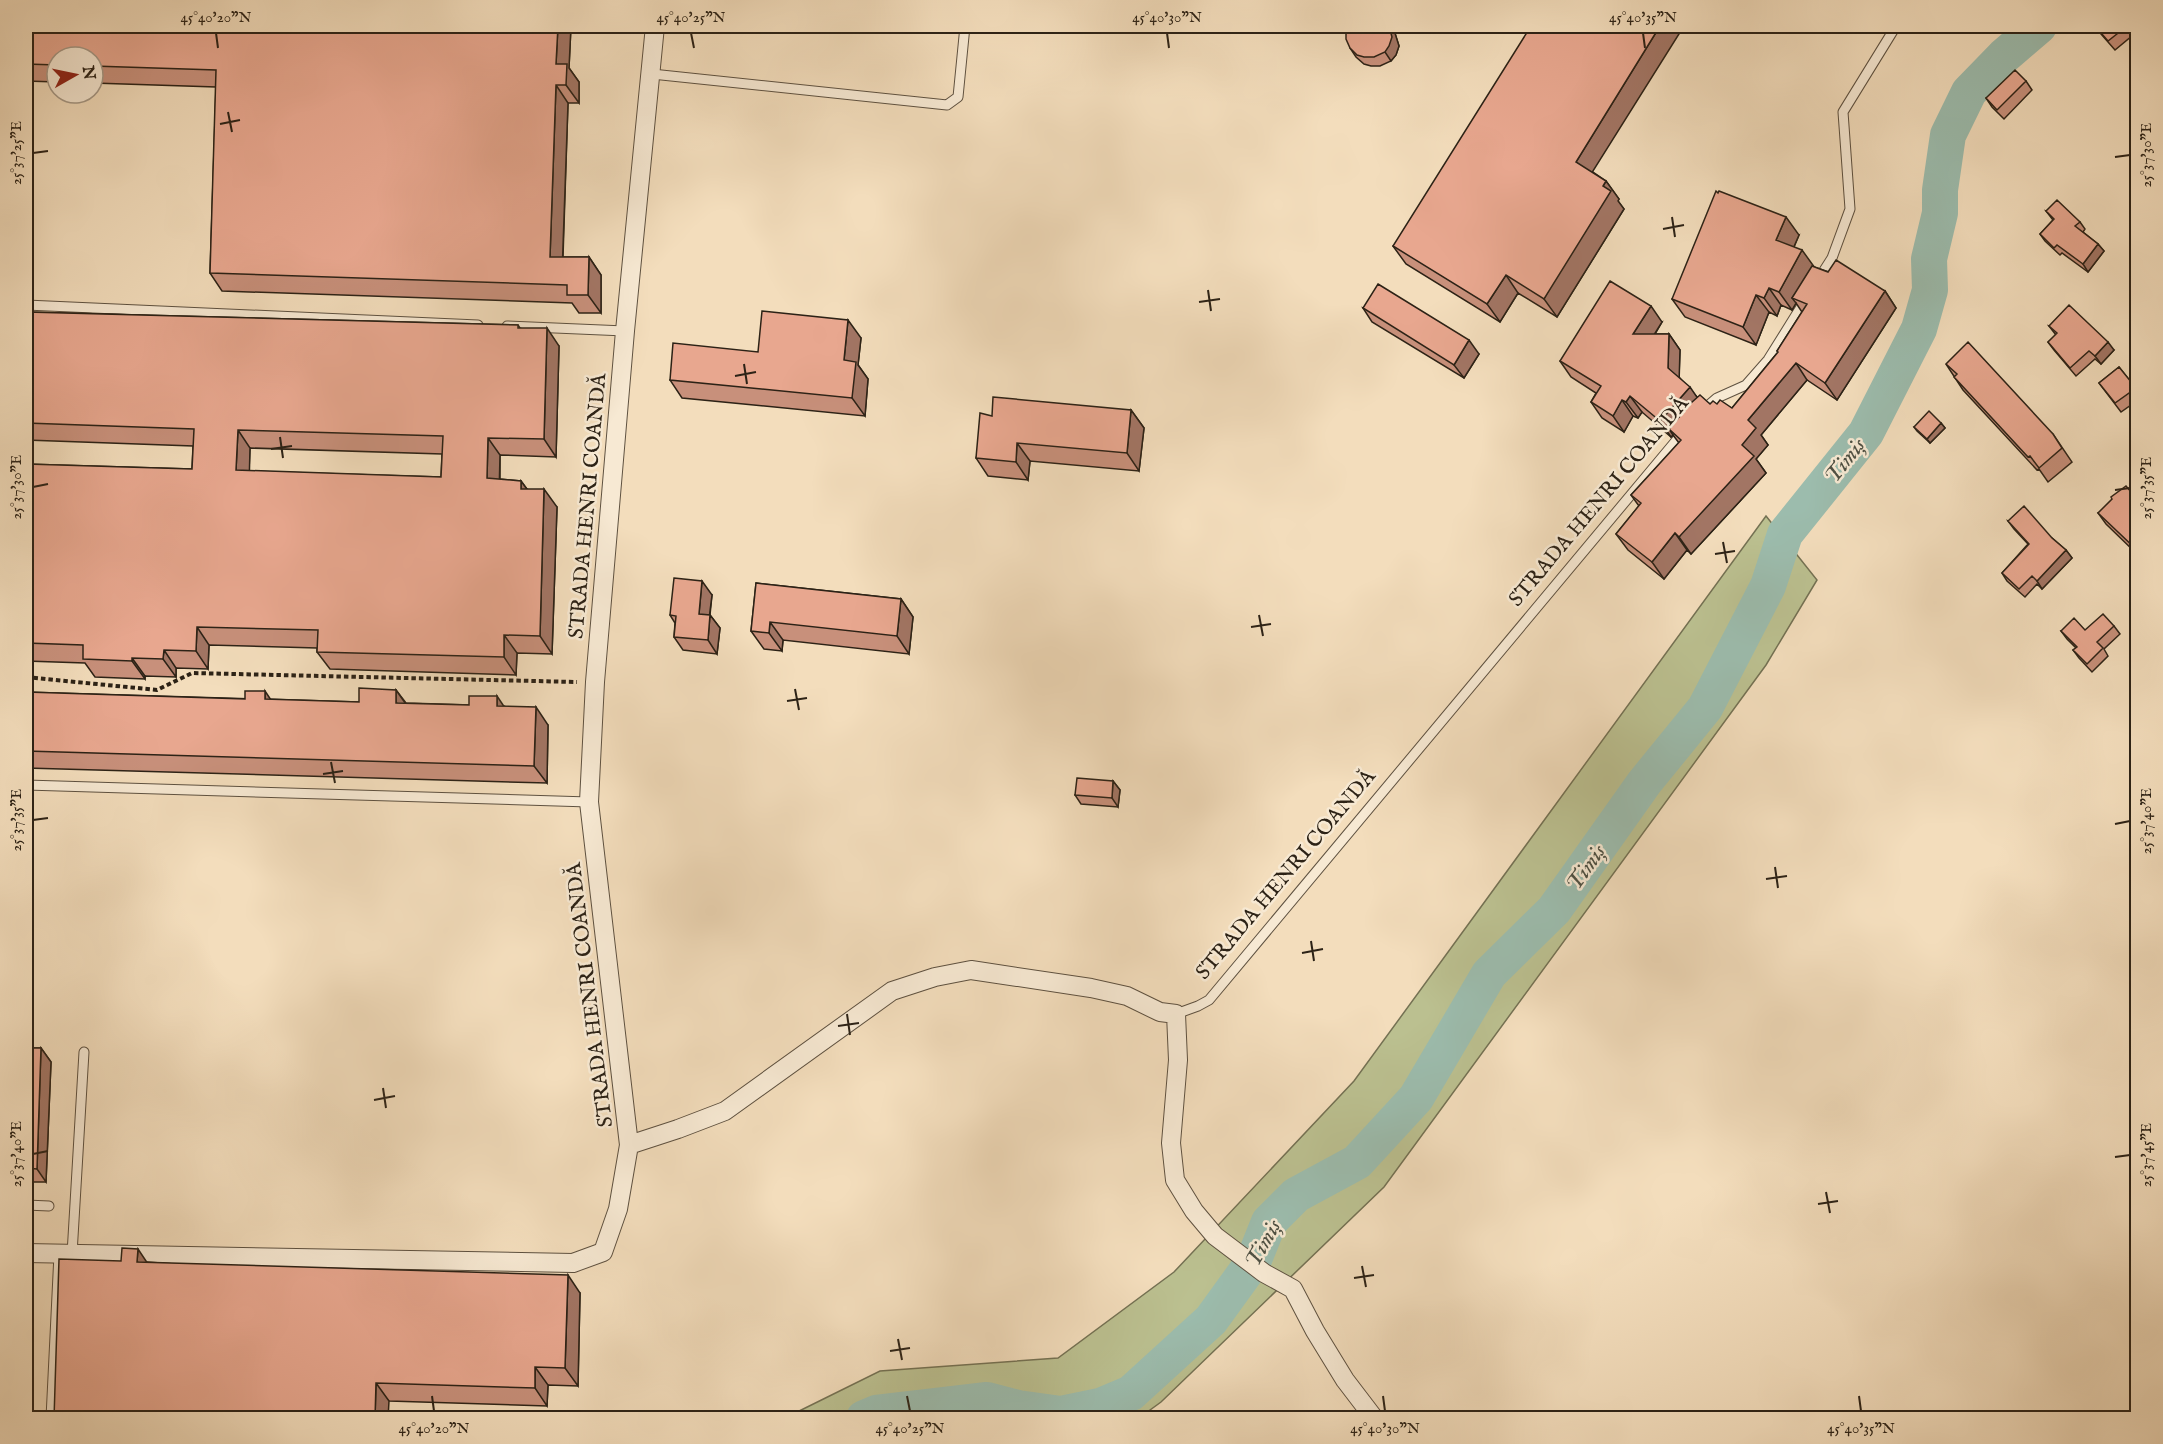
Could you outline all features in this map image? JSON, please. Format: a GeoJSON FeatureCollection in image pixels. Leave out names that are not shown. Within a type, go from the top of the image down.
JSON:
{"type":"FeatureCollection","features":[{"type":"Feature","properties":{"kind":"street","name":"STRADA HENRI COANDĂ"},"geometry":{"type":"LineString","coordinates":[[655,26],[652,74],[624,331],[595,682],[590,802],[629,1145],[725,1110],[892,991],[935,977],[971,970],[993,973],[1118,994],[1160,1012],[1176,1014]]}},
{"type":"Feature","properties":{"kind":"street"},"geometry":{"type":"LineString","coordinates":[[1176,1014],[1178,1060],[1171,1143],[1175,1179],[1194,1211],[1215,1236],[1264,1273],[1293,1289],[1339,1370],[1374,1419]]}},
{"type":"Feature","properties":{"kind":"street"},"geometry":{"type":"LineString","coordinates":[[26,1252],[573,1263],[603,1252],[618,1209],[629,1145]]}},
{"type":"Feature","properties":{"kind":"lane"},"geometry":{"type":"LineString","coordinates":[[652,74],[947,105],[958,97],[964,26]]}},
{"type":"Feature","properties":{"kind":"lane"},"geometry":{"type":"LineString","coordinates":[[1815,286],[1832,258],[1850,209],[1843,112],[1896,26]]}},
{"type":"Feature","properties":{"kind":"lane","name":"STRADA HENRI COANDĂ"},"geometry":{"type":"LineString","coordinates":[[1698,415],[1717,398],[1746,385],[1768,360],[1809,295]]}},
{"type":"Feature","properties":{"kind":"lane"},"geometry":{"type":"LineString","coordinates":[[26,305],[624,331]]}},
{"type":"Feature","properties":{"kind":"lane","name":"STRADA HENRI COANDĂ"},"geometry":{"type":"LineString","coordinates":[[1176,1014],[1198,1006],[1209,999],[1690,423]]}},
{"type":"Feature","properties":{"kind":"lane"},"geometry":{"type":"LineString","coordinates":[[26,785],[590,802]]}},
{"type":"Feature","properties":{"kind":"lane"},"geometry":{"type":"LineString","coordinates":[[51,1419],[84,1052]]}},
{"type":"Feature","properties":{"kind":"lane"},"geometry":{"type":"LineString","coordinates":[[26,1205],[49,1206]]}},
{"type":"Feature","properties":{"kind":"path"},"geometry":{"type":"LineString","coordinates":[[26,677],[157,690],[192,673],[595,682]]}},
{"type":"Feature","properties":{"kind":"green space"},"geometry":{"type":"Polygon","coordinates":[[[1766,516],[1817,580],[1766,665],[1384,1187],[1161,1402],[1139,1418],[785,1418],[880,1371],[1058,1358],[1174,1272],[1354,1081],[1766,516]]]}},
{"type":"Feature","properties":{"kind":"building"},"geometry":{"type":"Polygon","coordinates":[[[26,26],[558,26],[556,64],[567,64],[566,85],[556,85],[550,257],[589,257],[588,295],[567,295],[567,285],[210,273],[216,70],[105,66],[105,45],[45,45],[45,65],[26,64],[26,26]]]}},
{"type":"Feature","properties":{"kind":"building"},"geometry":{"type":"Polygon","coordinates":[[[1348,26],[1389,26],[1392,37],[1389,46],[1385,52],[1374,57],[1357,55],[1350,48],[1346,39],[1348,26]]]}},
{"type":"Feature","properties":{"kind":"building"},"geometry":{"type":"Polygon","coordinates":[[[1531,26],[1660,26],[1576,162],[1606,181],[1603,186],[1611,191],[1544,299],[1506,275],[1487,304],[1393,246],[1531,26]]]}},
{"type":"Feature","properties":{"kind":"building"},"geometry":{"type":"Polygon","coordinates":[[[2095,26],[2127,26],[2108,41],[2095,26]]]}},
{"type":"Feature","properties":{"kind":"building"},"geometry":{"type":"Polygon","coordinates":[[[2015,70],[2026,81],[1997,110],[1986,98],[2015,70]]]}},
{"type":"Feature","properties":{"kind":"building"},"geometry":{"type":"Polygon","coordinates":[[[1716,191],[1786,217],[1776,240],[1802,250],[1779,292],[1769,288],[1764,298],[1756,295],[1743,327],[1672,299],[1716,191]]]}},
{"type":"Feature","properties":{"kind":"building"},"geometry":{"type":"Polygon","coordinates":[[[2057,200],[2080,222],[2075,226],[2098,244],[2083,264],[2057,245],[2054,248],[2040,234],[2054,219],[2046,211],[2057,200]]]}},
{"type":"Feature","properties":{"kind":"building"},"geometry":{"type":"Polygon","coordinates":[[[1836,260],[1885,291],[1825,383],[1796,363],[1748,420],[1756,428],[1742,445],[1754,456],[1679,537],[1675,533],[1652,562],[1616,534],[1641,503],[1631,495],[1681,440],[1669,429],[1700,395],[1710,404],[1713,401],[1717,404],[1720,400],[1732,408],[1778,352],[1807,304],[1792,298],[1812,266],[1828,272],[1836,260]]]}},
{"type":"Feature","properties":{"kind":"building"},"geometry":{"type":"Polygon","coordinates":[[[1610,281],[1651,306],[1633,334],[1669,334],[1668,368],[1690,387],[1660,421],[1630,396],[1626,402],[1622,400],[1613,416],[1591,402],[1601,386],[1560,361],[1610,281]]]}},
{"type":"Feature","properties":{"kind":"building"},"geometry":{"type":"Polygon","coordinates":[[[1378,284],[1469,340],[1454,365],[1363,308],[1378,284]]]}},
{"type":"Feature","properties":{"kind":"building"},"geometry":{"type":"Polygon","coordinates":[[[2069,305],[2108,342],[2095,356],[2089,351],[2070,368],[2048,342],[2057,333],[2049,326],[2069,305]]]}},
{"type":"Feature","properties":{"kind":"building"},"geometry":{"type":"Polygon","coordinates":[[[762,311],[848,320],[844,360],[856,362],[852,398],[670,380],[673,343],[758,352],[762,311]]]}},
{"type":"Feature","properties":{"kind":"building"},"geometry":{"type":"Polygon","coordinates":[[[26,312],[518,325],[518,328],[547,328],[544,439],[488,438],[487,478],[521,481],[521,489],[544,489],[540,636],[504,635],[504,657],[317,652],[318,630],[197,627],[196,651],[164,650],[163,659],[132,658],[132,661],[83,659],[83,645],[26,643],[26,464],[192,469],[194,429],[26,423],[26,312]],[[238,430],[236,470],[441,477],[443,436],[238,430]]]}},
{"type":"Feature","properties":{"kind":"building"},"geometry":{"type":"Polygon","coordinates":[[[1968,342],[2053,434],[2062,448],[2039,468],[1954,377],[1957,374],[1946,364],[1968,342]]]}},
{"type":"Feature","properties":{"kind":"building"},"geometry":{"type":"Polygon","coordinates":[[[2119,367],[2136,388],[2115,403],[2099,383],[2119,367]]]}},
{"type":"Feature","properties":{"kind":"building"},"geometry":{"type":"Polygon","coordinates":[[[993,397],[1131,410],[1127,453],[1017,443],[1016,462],[976,458],[980,413],[992,416],[993,397]]]}},
{"type":"Feature","properties":{"kind":"building"},"geometry":{"type":"Polygon","coordinates":[[[1929,411],[1941,423],[1927,439],[1914,427],[1929,411]]]}},
{"type":"Feature","properties":{"kind":"building"},"geometry":{"type":"Polygon","coordinates":[[[2126,486],[2138,500],[2138,551],[2098,513],[2112,499],[2111,497],[2126,486]]]}},
{"type":"Feature","properties":{"kind":"building"},"geometry":{"type":"Polygon","coordinates":[[[2024,506],[2052,538],[2066,550],[2037,581],[2032,576],[2019,589],[2002,573],[2029,544],[2008,521],[2024,506]]]}},
{"type":"Feature","properties":{"kind":"building"},"geometry":{"type":"Polygon","coordinates":[[[674,578],[702,581],[699,614],[710,615],[708,640],[674,637],[676,616],[670,615],[674,578]]]}},
{"type":"Feature","properties":{"kind":"building"},"geometry":{"type":"Polygon","coordinates":[[[756,583],[901,599],[897,636],[770,622],[769,633],[751,631],[756,583]]]}},
{"type":"Feature","properties":{"kind":"building"},"geometry":{"type":"Polygon","coordinates":[[[2138,612],[2138,622],[2132,616],[2138,612]]]}},
{"type":"Feature","properties":{"kind":"building"},"geometry":{"type":"Polygon","coordinates":[[[2103,614],[2114,626],[2097,642],[2103,648],[2087,664],[2073,650],[2077,647],[2061,631],[2074,618],[2085,630],[2103,614]]]}},
{"type":"Feature","properties":{"kind":"building"},"geometry":{"type":"Polygon","coordinates":[[[359,688],[396,690],[396,703],[469,705],[469,696],[497,696],[497,706],[536,707],[534,766],[26,751],[26,692],[245,699],[245,691],[265,691],[265,699],[359,702],[359,688]]]}},
{"type":"Feature","properties":{"kind":"building"},"geometry":{"type":"Polygon","coordinates":[[[1077,778],[1113,781],[1112,798],[1075,795],[1077,778]]]}},
{"type":"Feature","properties":{"kind":"building"},"geometry":{"type":"Polygon","coordinates":[[[26,1048],[41,1048],[37,1169],[26,1168],[26,1048]]]}},
{"type":"Feature","properties":{"kind":"building"},"geometry":{"type":"Polygon","coordinates":[[[122,1248],[138,1249],[137,1262],[568,1275],[565,1368],[535,1367],[535,1388],[376,1383],[375,1419],[54,1419],[59,1259],[121,1261],[122,1248]]]}},
{"type":"Feature","properties":{"kind":"waterway","name":"Timiș"},"geometry":{"type":"LineString","coordinates":[[864,1418],[876,1413],[987,1400],[1018,1408],[1061,1414],[1100,1406],[1131,1393],[1211,1320],[1253,1262],[1269,1222],[1296,1195],[1357,1162],[1416,1098],[1489,974],[1554,910],[1644,783],[1705,708],[1768,586],[1785,534],[1866,433],[1919,329],[1930,290],[1929,259],[1940,213],[1940,190],[1948,135],[1969,92],[2004,56],[2039,26]]}}]}
